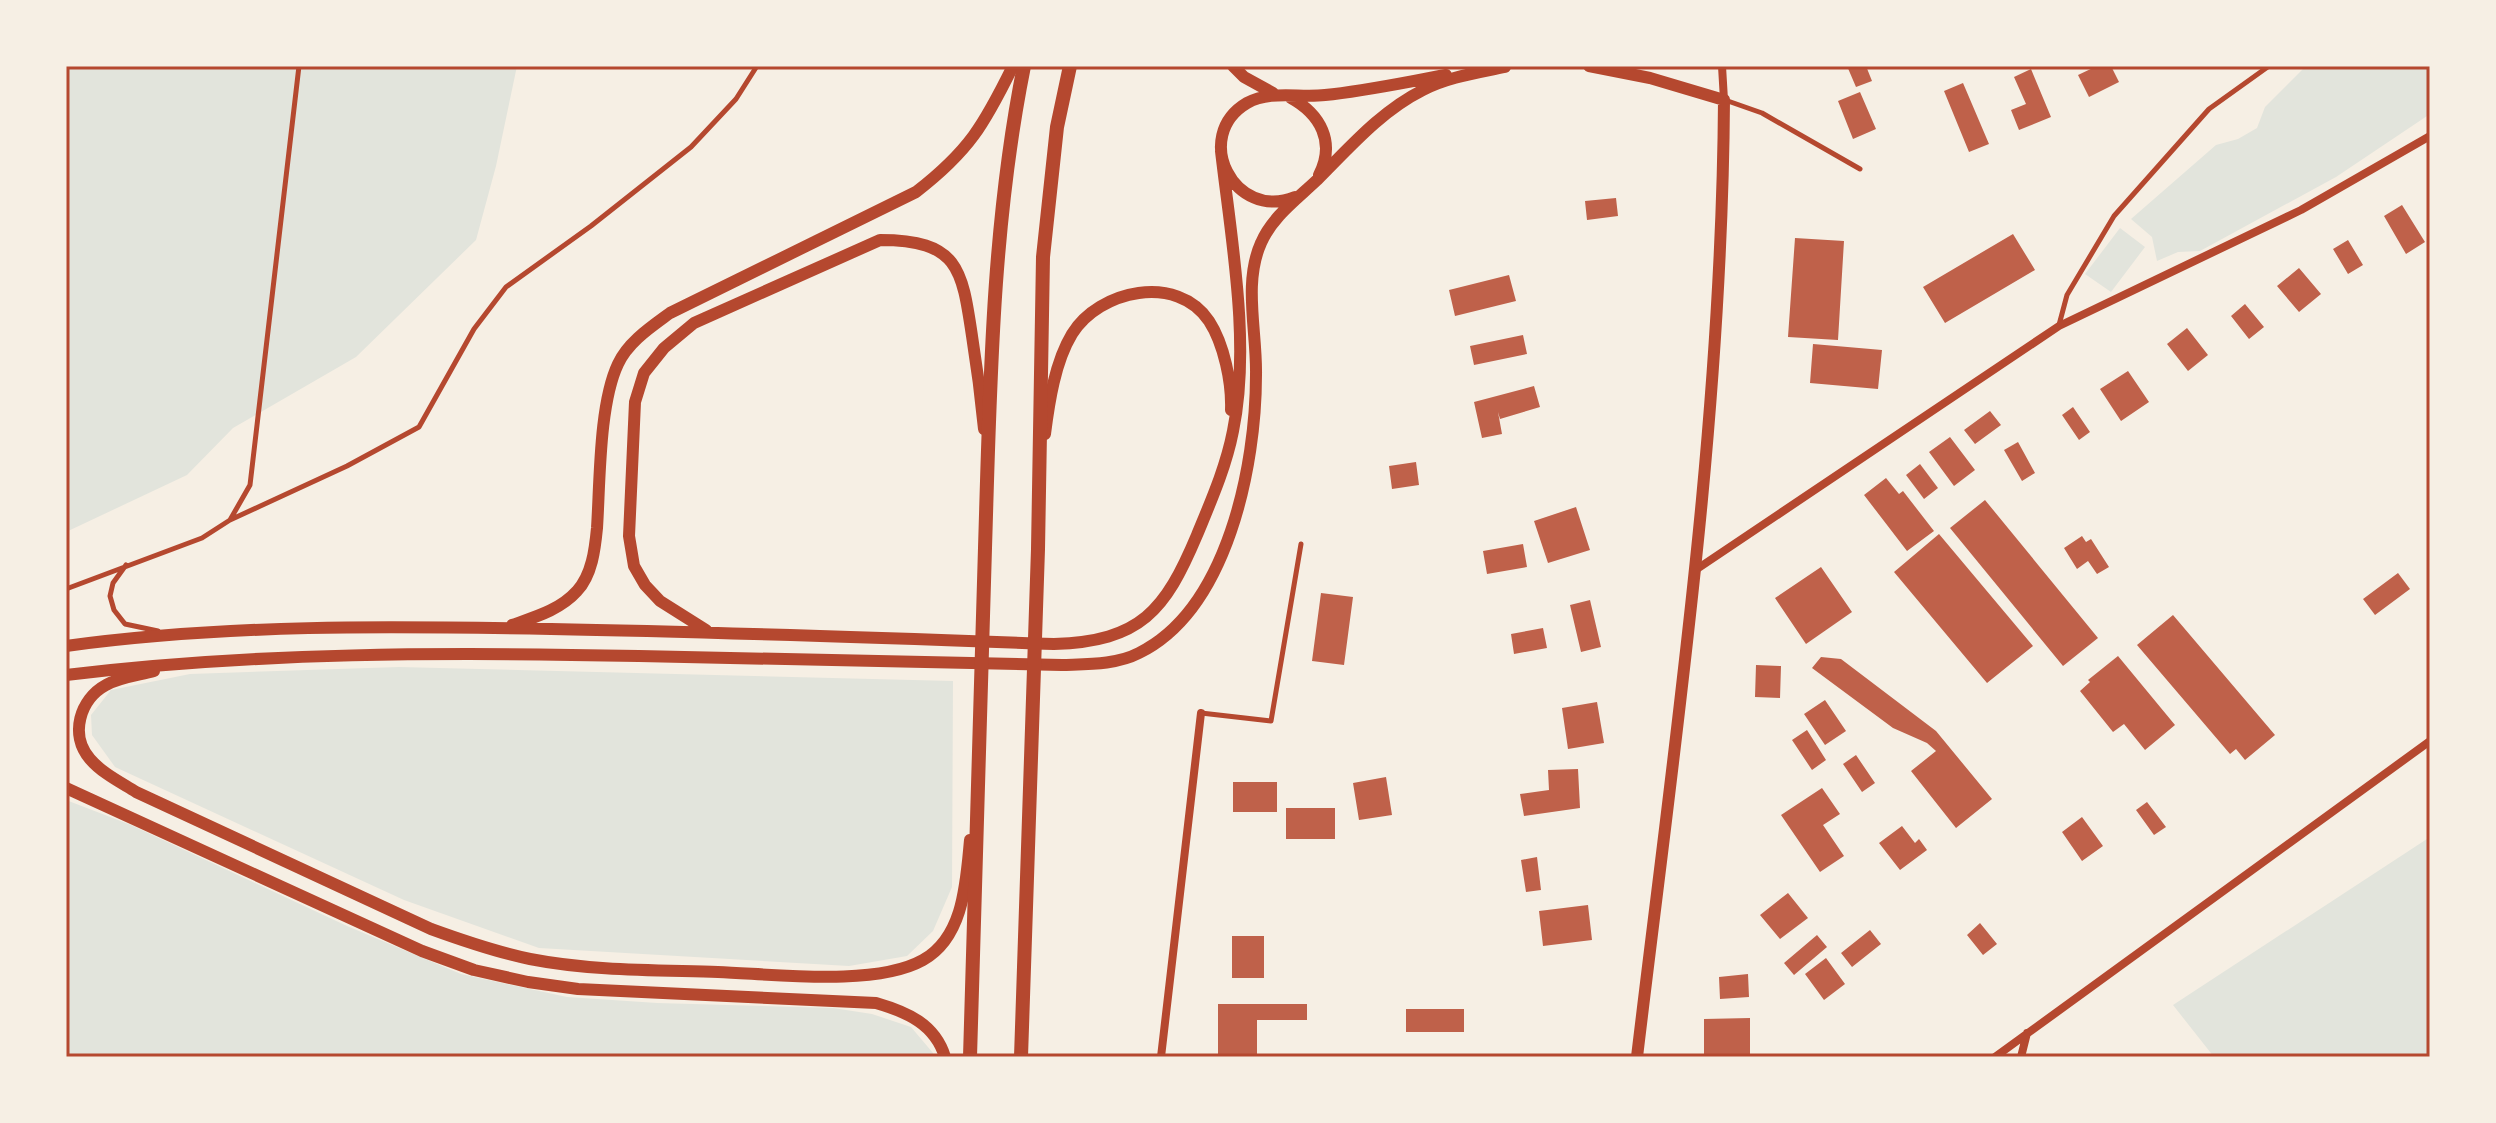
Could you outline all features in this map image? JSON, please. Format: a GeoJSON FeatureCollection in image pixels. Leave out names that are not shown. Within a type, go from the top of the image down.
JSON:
{"type":"FeatureCollection","features":[{"type":"Feature","properties":{"kind":"main road"},"geometry":{"type":"LineString","coordinates":[[970,1057],[987,472],[998,253],[1013,120],[1024,66]]}},
{"type":"Feature","properties":{"kind":"main road"},"geometry":{"type":"LineString","coordinates":[[1021,1057],[1038,549],[1043,257],[1057,127],[1070,66]]}},
{"type":"Feature","properties":{"kind":"street"},"geometry":{"type":"LineString","coordinates":[[505,628],[554,609],[578,590],[591,566],[596,541],[607,396],[619,362],[640,336],[670,313],[916,192],[948,167],[972,140],[1013,66]]}},
{"type":"Feature","properties":{"kind":"street"},"geometry":{"type":"LineString","coordinates":[[1233,66],[1261,89],[1307,107],[1316,117],[1324,131],[1327,155],[1316,181]]}},
{"type":"Feature","properties":{"kind":"street"},"geometry":{"type":"LineString","coordinates":[[66,646],[190,632],[285,627],[709,632],[1054,644],[1079,643],[1112,636],[1140,624],[1156,608],[1189,554],[1219,481],[1234,430],[1241,359],[1221,151],[1222,138],[1233,115],[1256,99],[1325,95],[1512,66]]}},
{"type":"Feature","properties":{"kind":"street"},"geometry":{"type":"LineString","coordinates":[[1589,66],[1650,78],[1724,100]]}},
{"type":"Feature","properties":{"kind":"street"},"geometry":{"type":"LineString","coordinates":[[1637,1057],[1693,571],[1719,295],[1724,205],[1722,66]]}},
{"type":"Feature","properties":{"kind":"street"},"geometry":{"type":"LineString","coordinates":[[66,675],[192,661],[286,656],[505,653],[1062,665],[1106,662],[1136,655],[1163,640],[1184,619],[1221,557],[1237,510],[1255,417],[1253,268],[1261,241],[1280,214],[1375,123],[1408,98],[1446,81],[1505,67]]}},
{"type":"Feature","properties":{"kind":"street"},"geometry":{"type":"LineString","coordinates":[[1693,571],[2059,326],[2301,210],[2430,136]]}},
{"type":"Feature","properties":{"kind":"street"},"geometry":{"type":"LineString","coordinates":[[1221,151],[1229,177],[1247,194],[1261,200],[1277,201],[1291,199],[1305,191]]}},
{"type":"Feature","properties":{"kind":"street"},"geometry":{"type":"LineString","coordinates":[[709,632],[660,601],[645,585],[634,566],[629,536],[635,402],[644,373],[664,348],[694,323],[880,240],[909,240],[933,247],[950,260],[965,283],[981,397],[987,472]]}},
{"type":"Feature","properties":{"kind":"street"},"geometry":{"type":"LineString","coordinates":[[1039,481],[1056,377],[1071,335],[1086,315],[1110,299],[1136,292],[1167,293],[1191,304],[1208,320],[1224,363],[1231,403],[1219,481]]}},
{"type":"Feature","properties":{"kind":"street"},"geometry":{"type":"LineString","coordinates":[[192,661],[107,684],[87,700],[79,719],[80,740],[88,757],[106,774],[136,792],[431,929],[481,947],[533,959],[607,967],[837,976],[873,974],[903,968],[925,959],[943,941],[957,918],[965,892],[979,766]]}},
{"type":"Feature","properties":{"kind":"street"},"geometry":{"type":"LineString","coordinates":[[1161,1057],[1201,713]]}},
{"type":"Feature","properties":{"kind":"street"},"geometry":{"type":"LineString","coordinates":[[1995,1057],[2430,741]]}},
{"type":"Feature","properties":{"kind":"street"},"geometry":{"type":"LineString","coordinates":[[66,788],[422,951],[474,970],[578,989],[876,1003],[904,1011],[927,1026],[942,1046],[945,1057]]}},
{"type":"Feature","properties":{"kind":"street"},"geometry":{"type":"LineString","coordinates":[[2021,1057],[2027,1032]]}},
{"type":"Feature","properties":{"kind":"lane"},"geometry":{"type":"LineString","coordinates":[[230,520],[250,485],[299,66]]}},
{"type":"Feature","properties":{"kind":"lane"},"geometry":{"type":"LineString","coordinates":[[66,589],[202,538],[230,520],[347,466],[419,427],[474,329],[506,287],[591,226],[691,147],[736,99],[757,66]]}},
{"type":"Feature","properties":{"kind":"lane"},"geometry":{"type":"LineString","coordinates":[[2059,326],[2067,295],[2114,216],[2209,109],[2269,66]]}},
{"type":"Feature","properties":{"kind":"lane"},"geometry":{"type":"LineString","coordinates":[[1724,100],[1762,113],[1860,169]]}},
{"type":"Feature","properties":{"kind":"lane"},"geometry":{"type":"LineString","coordinates":[[1201,713],[1271,721],[1301,544]]}},
{"type":"Feature","properties":{"kind":"lane"},"geometry":{"type":"LineString","coordinates":[[127,565],[113,583],[110,596],[114,610],[125,624],[145,630],[190,632]]}},
{"type":"Feature","properties":{"kind":"shaded area"},"geometry":{"type":"Polygon","coordinates":[[[66,66],[517,66],[496,166],[476,240],[356,357],[233,428],[187,475],[66,532],[66,66]]]}},
{"type":"Feature","properties":{"kind":"shaded area"},"geometry":{"type":"Polygon","coordinates":[[[2306,66],[2430,66],[2430,114],[2336,177],[2200,251],[2178,252],[2157,261],[2152,237],[2131,219],[2216,145],[2238,139],[2257,128],[2265,107],[2306,66]]]}},
{"type":"Feature","properties":{"kind":"shaded area"},"geometry":{"type":"Polygon","coordinates":[[[2120,228],[2145,247],[2111,292],[2085,274],[2120,228]]]}},
{"type":"Feature","properties":{"kind":"shaded area"},"geometry":{"type":"Polygon","coordinates":[[[399,667],[953,681],[952,887],[933,931],[907,956],[849,966],[539,948],[404,900],[115,767],[92,735],[91,715],[111,690],[190,674],[399,667]]]}},
{"type":"Feature","properties":{"kind":"shaded area"},"geometry":{"type":"Polygon","coordinates":[[[66,800],[131,825],[347,926],[461,974],[567,997],[833,1008],[872,1014],[911,1027],[934,1057],[66,1057],[66,800]]]}},
{"type":"Feature","properties":{"kind":"shaded area"},"geometry":{"type":"Polygon","coordinates":[[[2430,837],[2430,1057],[2214,1057],[2173,1005],[2430,837]]]}},
{"type":"Feature","properties":{"kind":"building"},"geometry":{"type":"Polygon","coordinates":[[[1847,66],[1866,66],[1872,81],[1856,87],[1847,66]]]}},
{"type":"Feature","properties":{"kind":"building"},"geometry":{"type":"Polygon","coordinates":[[[2097,66],[2111,66],[2119,82],[2089,97],[2078,75],[2097,66]]]}},
{"type":"Feature","properties":{"kind":"building"},"geometry":{"type":"Polygon","coordinates":[[[2031,69],[2051,117],[2019,130],[2011,110],[2026,104],[2014,77],[2031,69]]]}},
{"type":"Feature","properties":{"kind":"building"},"geometry":{"type":"Polygon","coordinates":[[[1963,83],[1989,144],[1969,152],[1944,91],[1963,83]]]}},
{"type":"Feature","properties":{"kind":"building"},"geometry":{"type":"Polygon","coordinates":[[[1860,92],[1876,129],[1853,139],[1838,101],[1860,92]]]}},
{"type":"Feature","properties":{"kind":"building"},"geometry":{"type":"Polygon","coordinates":[[[1616,198],[1618,216],[1587,220],[1585,201],[1616,198]]]}},
{"type":"Feature","properties":{"kind":"building"},"geometry":{"type":"Polygon","coordinates":[[[2402,205],[2425,242],[2406,254],[2384,216],[2402,205]]]}},
{"type":"Feature","properties":{"kind":"building"},"geometry":{"type":"Polygon","coordinates":[[[2013,234],[2035,270],[1945,323],[1923,287],[2013,234]]]}},
{"type":"Feature","properties":{"kind":"building"},"geometry":{"type":"Polygon","coordinates":[[[1795,238],[1844,241],[1838,340],[1788,337],[1795,238]]]}},
{"type":"Feature","properties":{"kind":"building"},"geometry":{"type":"Polygon","coordinates":[[[2348,240],[2363,265],[2348,274],[2333,249],[2348,240]]]}},
{"type":"Feature","properties":{"kind":"building"},"geometry":{"type":"Polygon","coordinates":[[[2299,268],[2321,294],[2299,312],[2277,286],[2299,268]]]}},
{"type":"Feature","properties":{"kind":"building"},"geometry":{"type":"Polygon","coordinates":[[[1509,275],[1516,301],[1455,316],[1449,290],[1509,275]]]}},
{"type":"Feature","properties":{"kind":"building"},"geometry":{"type":"Polygon","coordinates":[[[2245,304],[2264,327],[2249,339],[2231,316],[2245,304]]]}},
{"type":"Feature","properties":{"kind":"building"},"geometry":{"type":"Polygon","coordinates":[[[2187,328],[2208,355],[2188,371],[2167,344],[2187,328]]]}},
{"type":"Feature","properties":{"kind":"building"},"geometry":{"type":"Polygon","coordinates":[[[1523,335],[1527,354],[1474,365],[1470,346],[1523,335]]]}},
{"type":"Feature","properties":{"kind":"building"},"geometry":{"type":"Polygon","coordinates":[[[1813,344],[1882,350],[1878,389],[1810,383],[1813,344]]]}},
{"type":"Feature","properties":{"kind":"building"},"geometry":{"type":"Polygon","coordinates":[[[2128,371],[2149,402],[2121,421],[2100,389],[2128,371]]]}},
{"type":"Feature","properties":{"kind":"building"},"geometry":{"type":"Polygon","coordinates":[[[1534,386],[1540,407],[1500,419],[1498,412],[1502,434],[1482,438],[1474,402],[1534,386]]]}},
{"type":"Feature","properties":{"kind":"building"},"geometry":{"type":"Polygon","coordinates":[[[2073,407],[2090,432],[2079,440],[2062,415],[2073,407]]]}},
{"type":"Feature","properties":{"kind":"building"},"geometry":{"type":"Polygon","coordinates":[[[1990,411],[2001,425],[1975,444],[1964,430],[1990,411]]]}},
{"type":"Feature","properties":{"kind":"building"},"geometry":{"type":"Polygon","coordinates":[[[1950,437],[1975,470],[1954,486],[1929,452],[1950,437]]]}},
{"type":"Feature","properties":{"kind":"building"},"geometry":{"type":"Polygon","coordinates":[[[2018,442],[2035,473],[2022,481],[2004,450],[2018,442]]]}},
{"type":"Feature","properties":{"kind":"building"},"geometry":{"type":"Polygon","coordinates":[[[1416,462],[1419,485],[1392,489],[1389,466],[1416,462]]]}},
{"type":"Feature","properties":{"kind":"building"},"geometry":{"type":"Polygon","coordinates":[[[1920,464],[1938,488],[1924,499],[1906,475],[1920,464]]]}},
{"type":"Feature","properties":{"kind":"building"},"geometry":{"type":"Polygon","coordinates":[[[1886,478],[1899,494],[1903,491],[1934,531],[1907,551],[1864,495],[1886,478]]]}},
{"type":"Feature","properties":{"kind":"building"},"geometry":{"type":"Polygon","coordinates":[[[1985,500],[2098,638],[2063,666],[1950,528],[1985,500]]]}},
{"type":"Feature","properties":{"kind":"building"},"geometry":{"type":"Polygon","coordinates":[[[1576,507],[1590,550],[1548,563],[1534,521],[1576,507]]]}},
{"type":"Feature","properties":{"kind":"building"},"geometry":{"type":"Polygon","coordinates":[[[1939,534],[2033,646],[1987,683],[1894,572],[1939,534]]]}},
{"type":"Feature","properties":{"kind":"building"},"geometry":{"type":"Polygon","coordinates":[[[2082,536],[2086,542],[2091,539],[2109,567],[2097,574],[2088,561],[2077,569],[2064,548],[2082,536]]]}},
{"type":"Feature","properties":{"kind":"building"},"geometry":{"type":"Polygon","coordinates":[[[1523,544],[1527,567],[1487,574],[1483,551],[1523,544]]]}},
{"type":"Feature","properties":{"kind":"building"},"geometry":{"type":"Polygon","coordinates":[[[1821,567],[1852,612],[1806,644],[1775,598],[1821,567]]]}},
{"type":"Feature","properties":{"kind":"building"},"geometry":{"type":"Polygon","coordinates":[[[2398,573],[2410,589],[2375,615],[2363,599],[2398,573]]]}},
{"type":"Feature","properties":{"kind":"building"},"geometry":{"type":"Polygon","coordinates":[[[1321,593],[1353,597],[1344,665],[1312,661],[1321,593]]]}},
{"type":"Feature","properties":{"kind":"building"},"geometry":{"type":"Polygon","coordinates":[[[1590,600],[1601,647],[1581,652],[1570,605],[1590,600]]]}},
{"type":"Feature","properties":{"kind":"building"},"geometry":{"type":"Polygon","coordinates":[[[2173,615],[2275,735],[2245,760],[2236,749],[2230,754],[2137,645],[2173,615]]]}},
{"type":"Feature","properties":{"kind":"building"},"geometry":{"type":"Polygon","coordinates":[[[1543,628],[1547,648],[1514,654],[1511,634],[1543,628]]]}},
{"type":"Feature","properties":{"kind":"building"},"geometry":{"type":"Polygon","coordinates":[[[2118,656],[2175,725],[2145,750],[2124,724],[2113,732],[2080,691],[2090,682],[2088,680],[2118,656]]]}},
{"type":"Feature","properties":{"kind":"building"},"geometry":{"type":"Polygon","coordinates":[[[1821,657],[1841,659],[1936,731],[1992,799],[1956,828],[1911,771],[1936,751],[1927,743],[1893,728],[1812,668],[1821,657]]]}},
{"type":"Feature","properties":{"kind":"building"},"geometry":{"type":"Polygon","coordinates":[[[1756,665],[1781,666],[1780,698],[1755,697],[1756,665]]]}},
{"type":"Feature","properties":{"kind":"building"},"geometry":{"type":"Polygon","coordinates":[[[1825,700],[1846,731],[1825,745],[1804,714],[1825,700]]]}},
{"type":"Feature","properties":{"kind":"building"},"geometry":{"type":"Polygon","coordinates":[[[1597,702],[1604,743],[1568,749],[1562,708],[1597,702]]]}},
{"type":"Feature","properties":{"kind":"building"},"geometry":{"type":"Polygon","coordinates":[[[1807,730],[1826,760],[1812,770],[1792,740],[1807,730]]]}},
{"type":"Feature","properties":{"kind":"building"},"geometry":{"type":"Polygon","coordinates":[[[1856,755],[1875,783],[1862,792],[1843,764],[1856,755]]]}},
{"type":"Feature","properties":{"kind":"building"},"geometry":{"type":"Polygon","coordinates":[[[1578,769],[1580,808],[1524,816],[1520,794],[1549,790],[1548,770],[1578,769]]]}},
{"type":"Feature","properties":{"kind":"building"},"geometry":{"type":"Polygon","coordinates":[[[1386,777],[1392,815],[1359,820],[1353,783],[1386,777]]]}},
{"type":"Feature","properties":{"kind":"building"},"geometry":{"type":"Polygon","coordinates":[[[1233,782],[1277,782],[1277,812],[1233,812],[1233,782]]]}},
{"type":"Feature","properties":{"kind":"building"},"geometry":{"type":"Polygon","coordinates":[[[1822,788],[1840,814],[1823,825],[1844,856],[1820,872],[1781,815],[1822,788]]]}},
{"type":"Feature","properties":{"kind":"building"},"geometry":{"type":"Polygon","coordinates":[[[2147,802],[2166,827],[2154,835],[2136,810],[2147,802]]]}},
{"type":"Feature","properties":{"kind":"building"},"geometry":{"type":"Polygon","coordinates":[[[1286,808],[1335,808],[1335,839],[1286,839],[1286,808]]]}},
{"type":"Feature","properties":{"kind":"building"},"geometry":{"type":"Polygon","coordinates":[[[2082,817],[2103,846],[2082,861],[2062,832],[2082,817]]]}},
{"type":"Feature","properties":{"kind":"building"},"geometry":{"type":"Polygon","coordinates":[[[1902,826],[1915,843],[1919,839],[1927,850],[1900,870],[1879,843],[1902,826]]]}},
{"type":"Feature","properties":{"kind":"building"},"geometry":{"type":"Polygon","coordinates":[[[1537,857],[1541,890],[1526,892],[1521,860],[1537,857]]]}},
{"type":"Feature","properties":{"kind":"building"},"geometry":{"type":"Polygon","coordinates":[[[1788,893],[1808,918],[1780,939],[1760,915],[1788,893]]]}},
{"type":"Feature","properties":{"kind":"building"},"geometry":{"type":"Polygon","coordinates":[[[1588,905],[1592,940],[1543,946],[1539,911],[1588,905]]]}},
{"type":"Feature","properties":{"kind":"building"},"geometry":{"type":"Polygon","coordinates":[[[1980,923],[1997,944],[1983,955],[1967,935],[1980,923]]]}},
{"type":"Feature","properties":{"kind":"building"},"geometry":{"type":"Polygon","coordinates":[[[1870,930],[1881,944],[1852,967],[1841,953],[1870,930]]]}},
{"type":"Feature","properties":{"kind":"building"},"geometry":{"type":"Polygon","coordinates":[[[1817,935],[1827,947],[1794,975],[1784,963],[1817,935]]]}},
{"type":"Feature","properties":{"kind":"building"},"geometry":{"type":"Polygon","coordinates":[[[1232,936],[1264,936],[1264,978],[1232,978],[1232,936]]]}},
{"type":"Feature","properties":{"kind":"building"},"geometry":{"type":"Polygon","coordinates":[[[1826,958],[1845,984],[1824,1000],[1805,974],[1826,958]]]}},
{"type":"Feature","properties":{"kind":"building"},"geometry":{"type":"Polygon","coordinates":[[[1748,974],[1749,997],[1720,999],[1719,977],[1748,974]]]}},
{"type":"Feature","properties":{"kind":"building"},"geometry":{"type":"Polygon","coordinates":[[[1218,1004],[1307,1004],[1307,1020],[1257,1020],[1257,1056],[1218,1056],[1218,1004]]]}},
{"type":"Feature","properties":{"kind":"building"},"geometry":{"type":"Polygon","coordinates":[[[1406,1009],[1464,1009],[1464,1032],[1406,1032],[1406,1009]]]}},
{"type":"Feature","properties":{"kind":"building"},"geometry":{"type":"Polygon","coordinates":[[[1750,1018],[1750,1057],[1704,1057],[1704,1019],[1750,1018]]]}}]}
